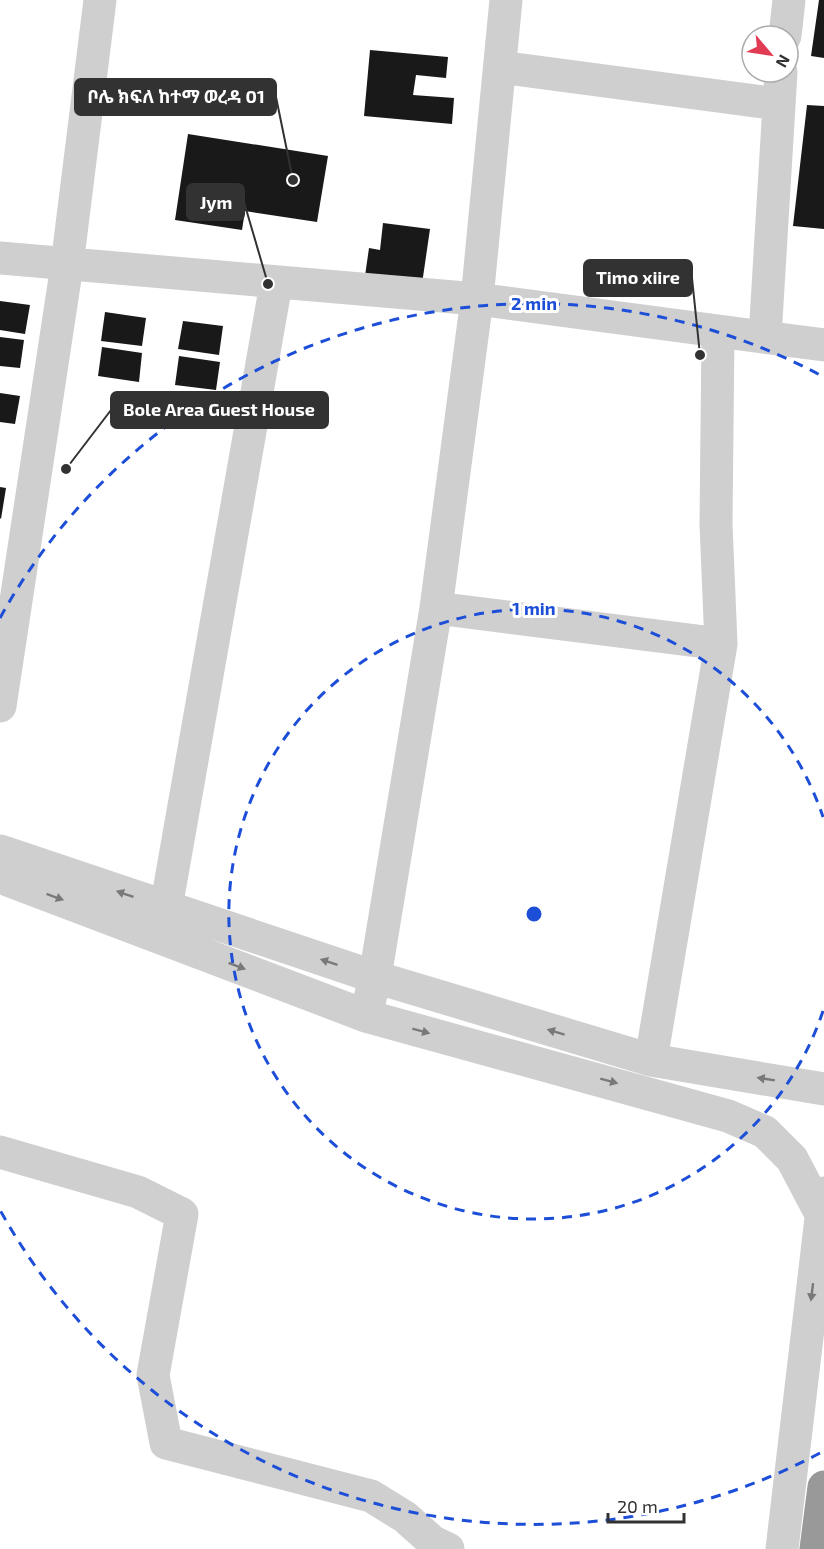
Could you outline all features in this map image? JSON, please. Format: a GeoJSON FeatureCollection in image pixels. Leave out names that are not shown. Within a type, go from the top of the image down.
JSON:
{"type":"FeatureCollection","features":[{"type":"Feature","properties":{"kind":"highway"},"geometry":{"type":"LineString","coordinates":[[816,1549],[824,1487]]}},
{"type":"Feature","properties":{"kind":"street"},"geometry":{"type":"LineString","coordinates":[[0,706],[67,265],[100,0]]}},
{"type":"Feature","properties":{"kind":"street"},"geometry":{"type":"LineString","coordinates":[[366,1016],[375,977],[436,608],[477,299],[506,0]]}},
{"type":"Feature","properties":{"kind":"street"},"geometry":{"type":"LineString","coordinates":[[786,24],[789,0]]}},
{"type":"Feature","properties":{"kind":"street"},"geometry":{"type":"LineString","coordinates":[[500,67],[778,104]]}},
{"type":"Feature","properties":{"kind":"street"},"geometry":{"type":"LineString","coordinates":[[765,338],[780,84]]}},
{"type":"Feature","properties":{"kind":"street"},"geometry":{"type":"LineString","coordinates":[[0,258],[276,284],[477,299],[718,333],[824,345]]}},
{"type":"Feature","properties":{"kind":"street"},"geometry":{"type":"LineString","coordinates":[[166,908],[276,284]]}},
{"type":"Feature","properties":{"kind":"street"},"geometry":{"type":"LineString","coordinates":[[651,1060],[721,644],[716,524],[718,333]]}},
{"type":"Feature","properties":{"kind":"street"},"geometry":{"type":"LineString","coordinates":[[436,608],[721,644]]}},
{"type":"Feature","properties":{"kind":"street"},"geometry":{"type":"LineString","coordinates":[[0,851],[375,977],[651,1060],[824,1089]]}},
{"type":"Feature","properties":{"kind":"street"},"geometry":{"type":"LineString","coordinates":[[0,877],[366,1016],[728,1116],[765,1132],[792,1159],[822,1203],[782,1549]]}},
{"type":"Feature","properties":{"kind":"street"},"geometry":{"type":"LineString","coordinates":[[0,1152],[138,1192],[182,1214],[153,1375],[166,1443],[371,1496],[405,1517],[433,1542],[448,1549]]}},
{"type":"Feature","properties":{"kind":"building"},"geometry":{"type":"Polygon","coordinates":[[[819,0],[824,0],[824,58],[811,56],[819,0]]]}},
{"type":"Feature","properties":{"kind":"building"},"geometry":{"type":"Polygon","coordinates":[[[370,50],[448,57],[446,78],[416,75],[413,95],[454,98],[452,124],[364,116],[370,50]]]}},
{"type":"Feature","properties":{"kind":"building"},"geometry":{"type":"Polygon","coordinates":[[[807,105],[824,106],[824,229],[793,226],[807,105]]]}},
{"type":"Feature","properties":{"kind":"building"},"geometry":{"type":"Polygon","coordinates":[[[188,134],[328,156],[317,222],[245,211],[242,230],[175,220],[188,134]]]}},
{"type":"Feature","properties":{"kind":"building"},"geometry":{"type":"Polygon","coordinates":[[[383,223],[430,229],[422,284],[365,276],[369,248],[380,250],[383,223]]]}},
{"type":"Feature","properties":{"kind":"building"},"geometry":{"type":"Polygon","coordinates":[[[0,301],[30,305],[25,334],[0,330],[0,301]]]}},
{"type":"Feature","properties":{"kind":"building"},"geometry":{"type":"Polygon","coordinates":[[[105,312],[146,318],[142,346],[101,341],[105,312]]]}},
{"type":"Feature","properties":{"kind":"building"},"geometry":{"type":"Polygon","coordinates":[[[183,321],[223,326],[219,355],[178,349],[183,321]]]}},
{"type":"Feature","properties":{"kind":"building"},"geometry":{"type":"Polygon","coordinates":[[[0,337],[24,340],[20,368],[0,366],[0,337]]]}},
{"type":"Feature","properties":{"kind":"building"},"geometry":{"type":"Polygon","coordinates":[[[102,347],[142,353],[139,382],[98,376],[102,347]]]}},
{"type":"Feature","properties":{"kind":"building"},"geometry":{"type":"Polygon","coordinates":[[[179,356],[220,362],[216,390],[175,385],[179,356]]]}},
{"type":"Feature","properties":{"kind":"building"},"geometry":{"type":"Polygon","coordinates":[[[0,393],[20,396],[15,424],[0,422],[0,393]]]}},
{"type":"Feature","properties":{"kind":"building"},"geometry":{"type":"Polygon","coordinates":[[[0,487],[6,488],[1,519],[0,518],[0,487]]]}},
{"type":"Feature","properties":{"kind":"place","name":"ቦሌ ክፍለ ከተማ ወረዳ 01"},"geometry":{"type":"Point","coordinates":[293,180]}},
{"type":"Feature","properties":{"kind":"place","name":"Jym"},"geometry":{"type":"Point","coordinates":[268,284]}},
{"type":"Feature","properties":{"kind":"place","name":"Timo xiire"},"geometry":{"type":"Point","coordinates":[700,355]}},
{"type":"Feature","properties":{"kind":"place","name":"Bole Area Guest House"},"geometry":{"type":"Point","coordinates":[66,469]}}]}
